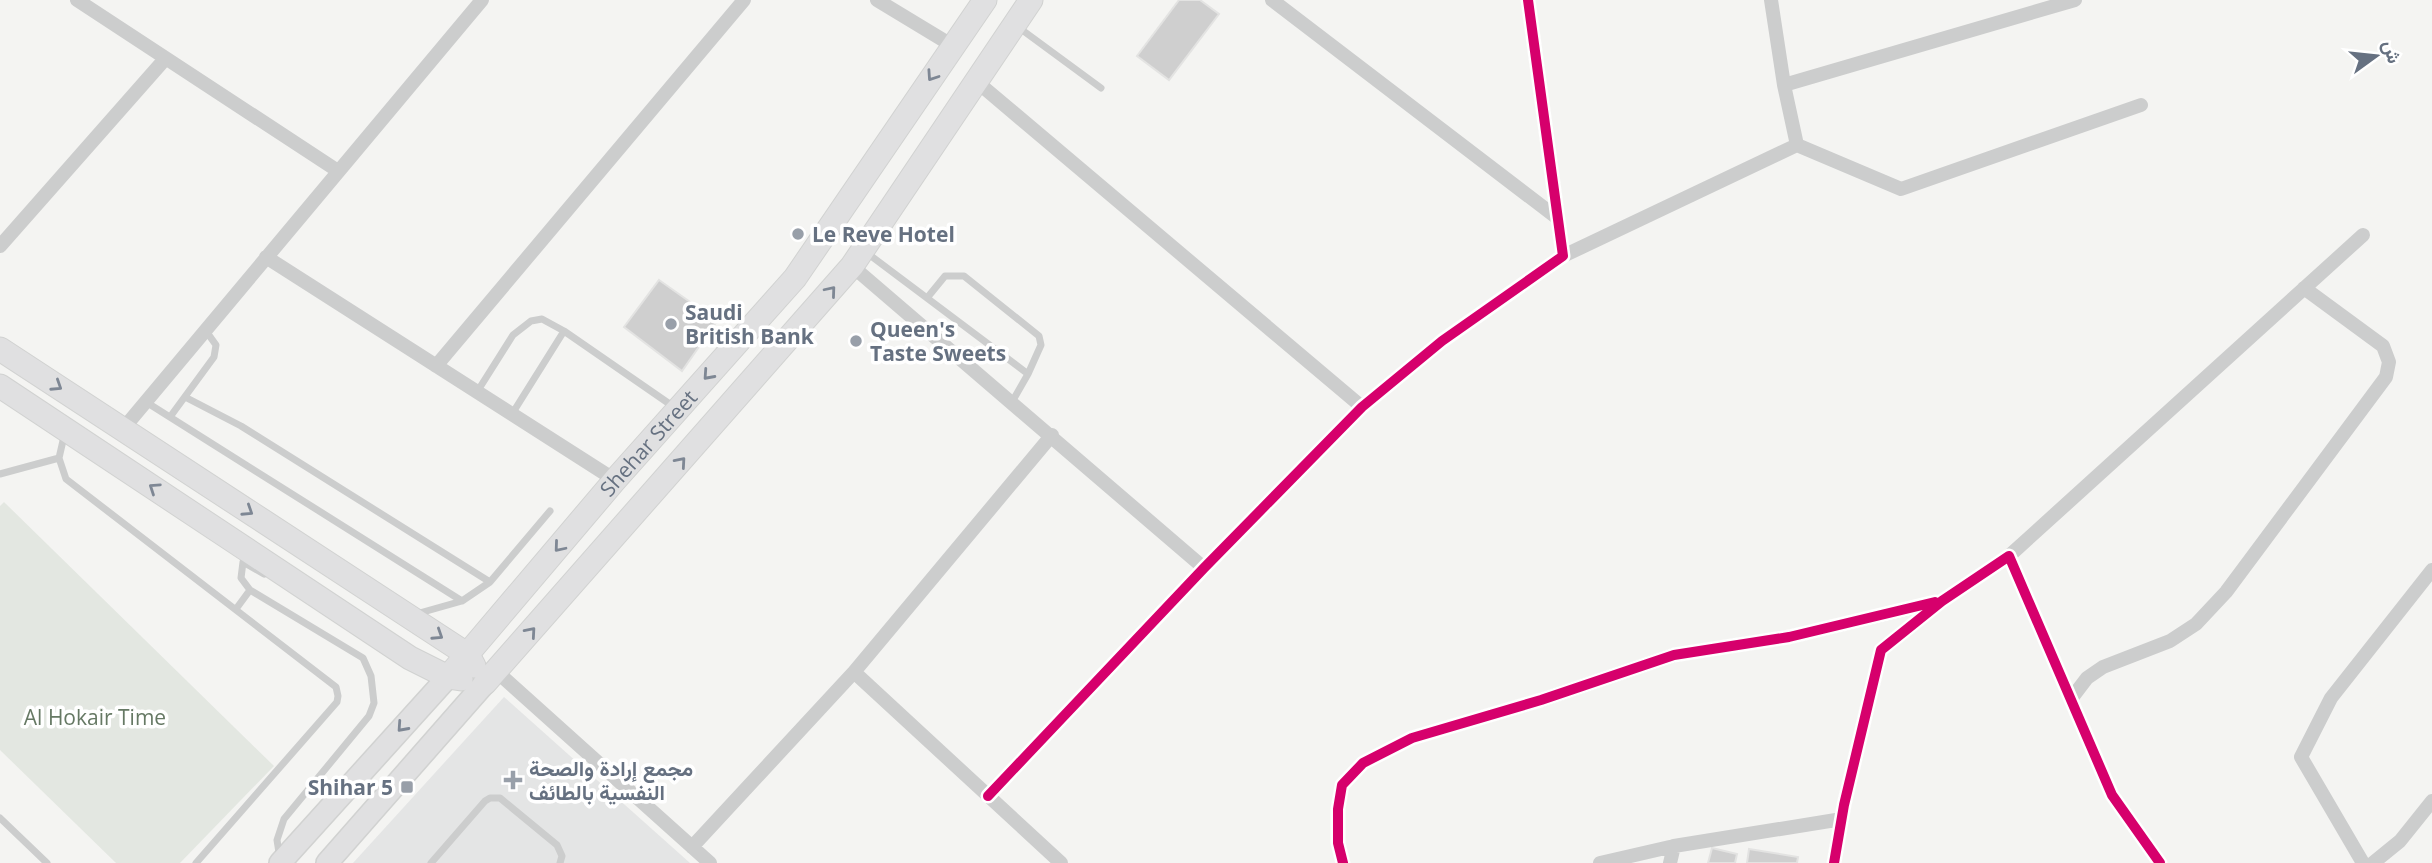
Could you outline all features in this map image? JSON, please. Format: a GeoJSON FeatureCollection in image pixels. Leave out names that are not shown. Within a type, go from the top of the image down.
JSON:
{"type":"FeatureCollection","features":[{"type":"Feature","properties":{"kind":"main road","name":"Shehar Street"},"geometry":{"type":"LineString","coordinates":[[448,677],[615,480],[795,278],[985,0]]}},
{"type":"Feature","properties":{"kind":"main road","name":"Shehar Street"},"geometry":{"type":"LineString","coordinates":[[491,677],[858,258],[1031,0]]}},
{"type":"Feature","properties":{"kind":"main road"},"geometry":{"type":"LineString","coordinates":[[0,349],[468,655],[491,677]]}},
{"type":"Feature","properties":{"kind":"main road"},"geometry":{"type":"LineString","coordinates":[[5,394],[66,429],[410,658],[448,677],[491,677]]}},
{"type":"Feature","properties":{"kind":"street"},"geometry":{"type":"LineString","coordinates":[[77,0],[338,171]]}},
{"type":"Feature","properties":{"kind":"street"},"geometry":{"type":"LineString","coordinates":[[436,366],[744,0]]}},
{"type":"Feature","properties":{"kind":"street"},"geometry":{"type":"LineString","coordinates":[[877,0],[953,46]]}},
{"type":"Feature","properties":{"kind":"street"},"geometry":{"type":"LineString","coordinates":[[1272,0],[1556,217]]}},
{"type":"Feature","properties":{"kind":"street"},"geometry":{"type":"LineString","coordinates":[[1528,0],[1563,256]]}},
{"type":"Feature","properties":{"kind":"street"},"geometry":{"type":"LineString","coordinates":[[1771,0],[1784,85],[1797,145]]}},
{"type":"Feature","properties":{"kind":"street"},"geometry":{"type":"LineString","coordinates":[[1784,85],[2075,0]]}},
{"type":"Feature","properties":{"kind":"street"},"geometry":{"type":"LineString","coordinates":[[123,429],[478,1]]}},
{"type":"Feature","properties":{"kind":"street"},"geometry":{"type":"LineString","coordinates":[[0,246],[165,59]]}},
{"type":"Feature","properties":{"kind":"street"},"geometry":{"type":"LineString","coordinates":[[976,81],[1362,407]]}},
{"type":"Feature","properties":{"kind":"street"},"geometry":{"type":"LineString","coordinates":[[988,796],[1362,407],[1442,341],[1563,256],[1797,145],[1900,189],[2141,105]]}},
{"type":"Feature","properties":{"kind":"street"},"geometry":{"type":"LineString","coordinates":[[1834,863],[1881,650],[1942,601],[2009,555],[2363,235]]}},
{"type":"Feature","properties":{"kind":"street"},"geometry":{"type":"LineString","coordinates":[[266,257],[615,480]]}},
{"type":"Feature","properties":{"kind":"street"},"geometry":{"type":"LineString","coordinates":[[858,258],[1012,402],[1205,568]]}},
{"type":"Feature","properties":{"kind":"street"},"geometry":{"type":"LineString","coordinates":[[2071,699],[2087,678],[2103,667],[2170,641],[2196,624],[2226,592],[2386,377],[2389,362],[2383,345],[2304,288]]}},
{"type":"Feature","properties":{"kind":"street"},"geometry":{"type":"LineString","coordinates":[[692,847],[854,672],[1052,435]]}},
{"type":"Feature","properties":{"kind":"street"},"geometry":{"type":"LineString","coordinates":[[2009,555],[2112,795],[2160,863]]}},
{"type":"Feature","properties":{"kind":"street"},"geometry":{"type":"LineString","coordinates":[[2363,863],[2301,757],[2331,698],[2432,570]]}},
{"type":"Feature","properties":{"kind":"street"},"geometry":{"type":"LineString","coordinates":[[1343,863],[1338,842],[1338,809],[1342,785],[1363,763],[1412,738],[1541,700],[1674,655],[1789,637],[1942,601]]}},
{"type":"Feature","properties":{"kind":"street"},"geometry":{"type":"LineString","coordinates":[[854,672],[1061,863]]}},
{"type":"Feature","properties":{"kind":"street","name":"Shehar Street"},"geometry":{"type":"LineString","coordinates":[[280,863],[448,677]]}},
{"type":"Feature","properties":{"kind":"street"},"geometry":{"type":"LineString","coordinates":[[491,677],[710,863]]}},
{"type":"Feature","properties":{"kind":"street","name":"Shehar Street"},"geometry":{"type":"LineString","coordinates":[[327,863],[491,677]]}},
{"type":"Feature","properties":{"kind":"street"},"geometry":{"type":"LineString","coordinates":[[2374,863],[2400,841],[2432,801]]}},
{"type":"Feature","properties":{"kind":"street"},"geometry":{"type":"LineString","coordinates":[[1600,863],[1674,846],[1842,819]]}},
{"type":"Feature","properties":{"kind":"street"},"geometry":{"type":"LineString","coordinates":[[1670,863],[1674,846]]}},
{"type":"Feature","properties":{"kind":"lane"},"geometry":{"type":"LineString","coordinates":[[1015,24],[1101,88]]}},
{"type":"Feature","properties":{"kind":"lane"},"geometry":{"type":"LineString","coordinates":[[858,258],[927,298],[1028,374]]}},
{"type":"Feature","properties":{"kind":"lane"},"geometry":{"type":"LineString","coordinates":[[927,298],[945,276],[964,276],[1039,335],[1041,345],[1012,402]]}},
{"type":"Feature","properties":{"kind":"lane"},"geometry":{"type":"LineString","coordinates":[[477,392],[513,335],[531,321],[542,319],[564,331],[677,410]]}},
{"type":"Feature","properties":{"kind":"lane"},"geometry":{"type":"LineString","coordinates":[[170,417],[214,357],[216,345],[205,330]]}},
{"type":"Feature","properties":{"kind":"lane"},"geometry":{"type":"LineString","coordinates":[[512,414],[564,331]]}},
{"type":"Feature","properties":{"kind":"lane"},"geometry":{"type":"LineString","coordinates":[[185,397],[241,426],[490,582]]}},
{"type":"Feature","properties":{"kind":"lane"},"geometry":{"type":"LineString","coordinates":[[146,402],[462,601]]}},
{"type":"Feature","properties":{"kind":"lane"},"geometry":{"type":"LineString","coordinates":[[66,429],[59,458],[66,479],[336,687],[337,702],[196,863]]}},
{"type":"Feature","properties":{"kind":"lane"},"geometry":{"type":"LineString","coordinates":[[0,474],[59,458]]}},
{"type":"Feature","properties":{"kind":"lane"},"geometry":{"type":"LineString","coordinates":[[409,616],[462,601],[490,582],[550,511]]}},
{"type":"Feature","properties":{"kind":"lane"},"geometry":{"type":"LineString","coordinates":[[267,576],[243,562],[242,578],[250,590],[363,658],[371,677],[374,703],[369,716],[284,819],[277,840],[280,863]]}},
{"type":"Feature","properties":{"kind":"lane"},"geometry":{"type":"LineString","coordinates":[[236,609],[250,590]]}},
{"type":"Feature","properties":{"kind":"lane"},"geometry":{"type":"LineString","coordinates":[[291,590],[410,658]]}},
{"type":"Feature","properties":{"kind":"lane"},"geometry":{"type":"LineString","coordinates":[[431,863],[485,801],[500,797],[557,845],[562,856],[560,863]]}},
{"type":"Feature","properties":{"kind":"lane"},"geometry":{"type":"LineString","coordinates":[[0,818],[47,863]]}},
{"type":"Feature","properties":{"kind":"shaded area","name":"مجمع إرادة والصحة النفسية بالطائف"},"geometry":{"type":"Polygon","coordinates":[[[504,697],[690,863],[353,863],[504,697]]]}},
{"type":"Feature","properties":{"kind":"green space","name":"Al Hokair Time"},"geometry":{"type":"Polygon","coordinates":[[[4,502],[274,766],[180,863],[116,863],[0,750],[0,506],[4,502]]]}},
{"type":"Feature","properties":{"kind":"building"},"geometry":{"type":"Polygon","coordinates":[[[1179,0],[1200,0],[1219,14],[1169,80],[1137,56],[1179,0]]]}},
{"type":"Feature","properties":{"kind":"building","name":"Saudi British Bank"},"geometry":{"type":"Polygon","coordinates":[[[659,280],[717,321],[682,371],[624,327],[659,280]]]}},
{"type":"Feature","properties":{"kind":"building"},"geometry":{"type":"Polygon","coordinates":[[[1712,848],[1737,854],[1735,863],[1708,863],[1712,848]]]}},
{"type":"Feature","properties":{"kind":"building"},"geometry":{"type":"Polygon","coordinates":[[[1749,849],[1798,857],[1797,863],[1747,863],[1749,849]]]}},
{"type":"Feature","properties":{"kind":"cycle path"},"geometry":{"type":"LineString","coordinates":[[988,796],[1204,568],[1362,407],[1442,341],[1563,256],[1528,0]]}},
{"type":"Feature","properties":{"kind":"cycle path"},"geometry":{"type":"LineString","coordinates":[[1834,863],[1844,805],[1881,650],[1942,601],[2009,556],[2112,795],[2160,863]]}},
{"type":"Feature","properties":{"kind":"cycle path"},"geometry":{"type":"LineString","coordinates":[[1343,863],[1338,843],[1338,809],[1342,785],[1363,763],[1412,738],[1541,700],[1674,655],[1789,637],[1935,602]]}},
{"type":"Feature","properties":{"kind":"place","name":"Le Reve Hotel"},"geometry":{"type":"Point","coordinates":[798,234]}},
{"type":"Feature","properties":{"kind":"place","name":"Saudi British Bank"},"geometry":{"type":"Point","coordinates":[671,324]}},
{"type":"Feature","properties":{"kind":"place","name":"Queen's Taste Sweets"},"geometry":{"type":"Point","coordinates":[856,341]}},
{"type":"Feature","properties":{"kind":"place","name":"مجمع إرادة والصحة النفسية بالطائف"},"geometry":{"type":"Point","coordinates":[513,780]}},
{"type":"Feature","properties":{"kind":"place","name":"Shihar 5"},"geometry":{"type":"Point","coordinates":[407,787]}}]}
